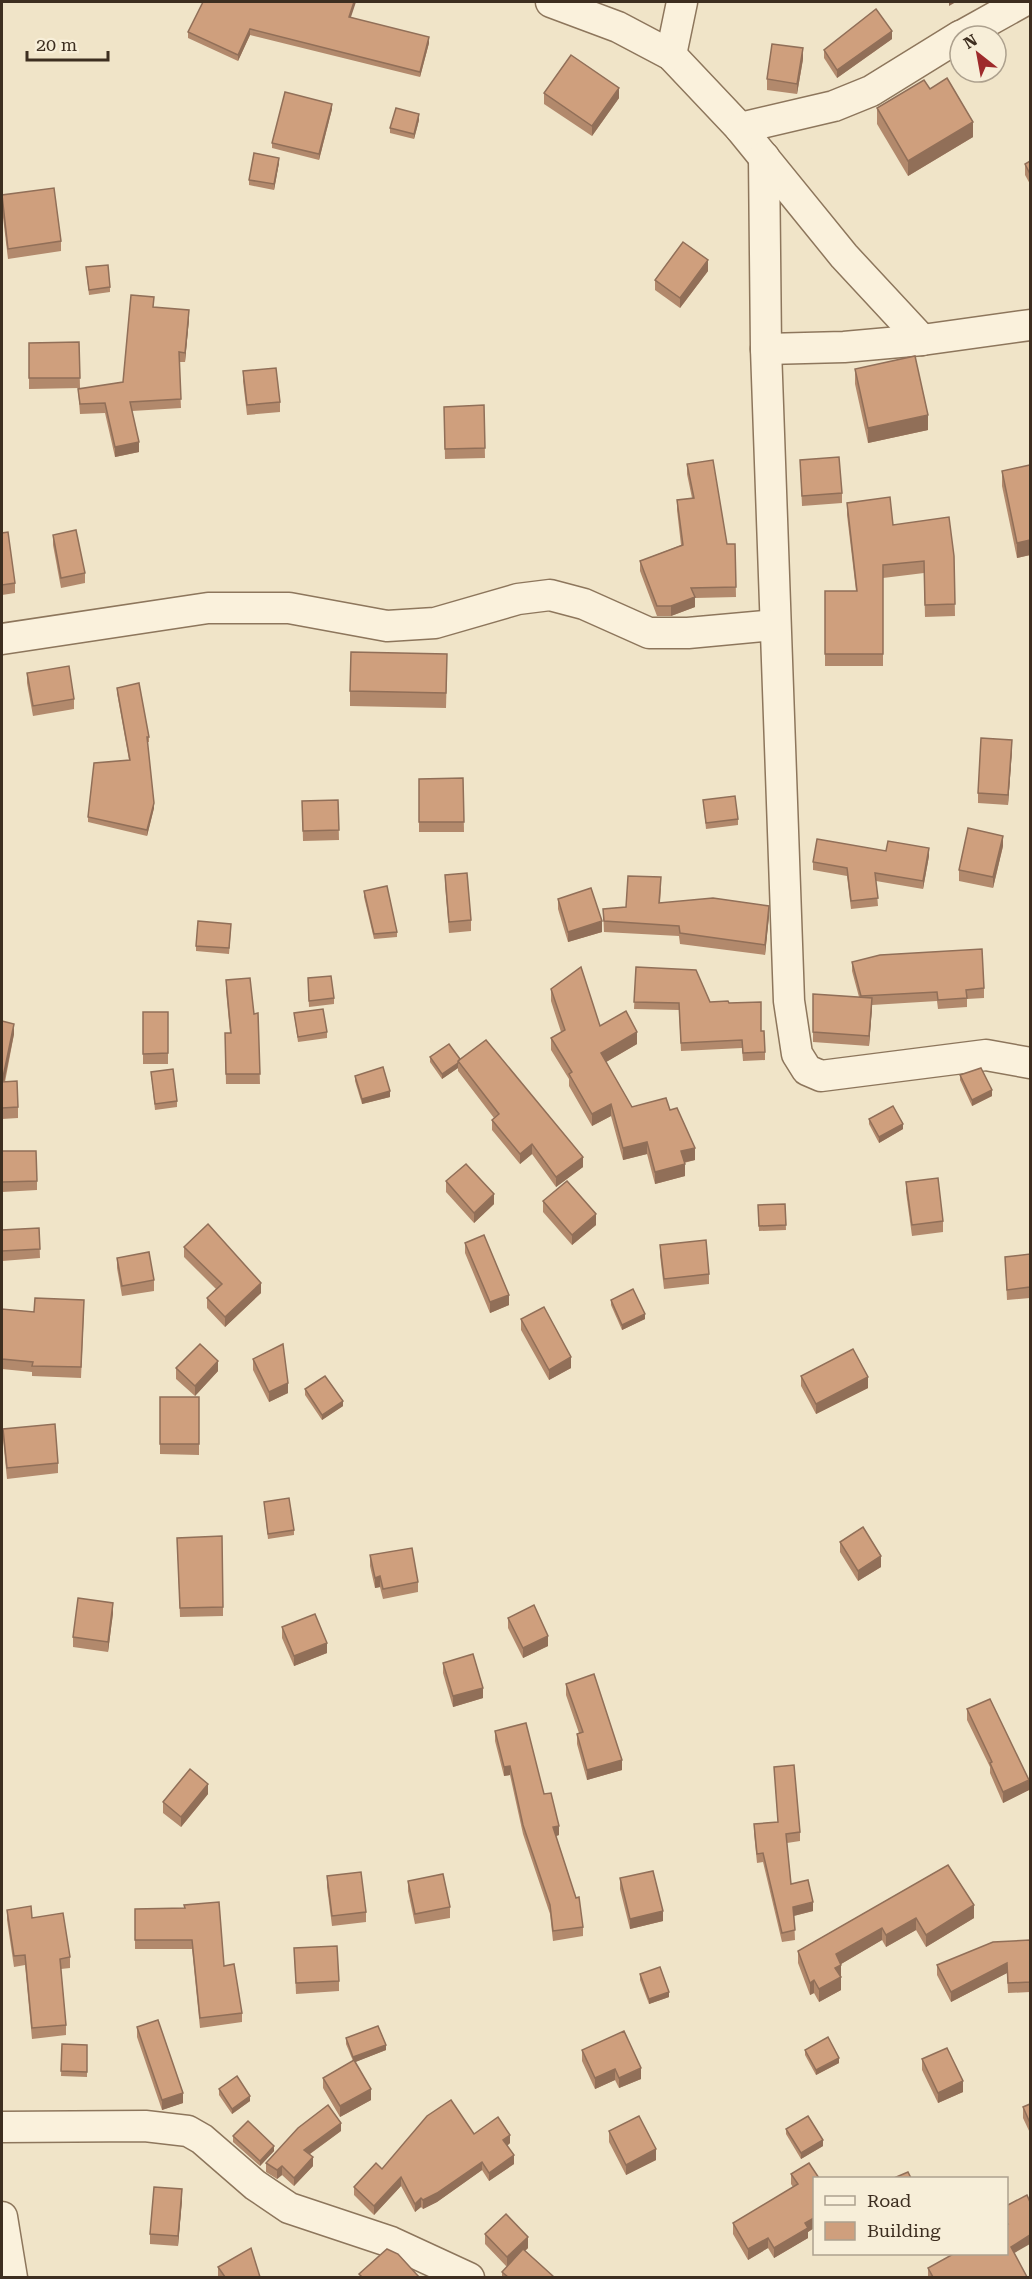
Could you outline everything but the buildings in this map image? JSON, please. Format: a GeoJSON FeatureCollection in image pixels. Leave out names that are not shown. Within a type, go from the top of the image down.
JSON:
{"type":"FeatureCollection","features":[{"type":"Feature","properties":{"kind":"street"},"geometry":{"type":"LineString","coordinates":[[550,2],[618,27],[671,55],[740,128],[852,264],[922,340]]}},
{"type":"Feature","properties":{"kind":"street"},"geometry":{"type":"LineString","coordinates":[[671,55],[682,2]]}},
{"type":"Feature","properties":{"kind":"street"},"geometry":{"type":"LineString","coordinates":[[982,24],[1022,2]]}},
{"type":"Feature","properties":{"kind":"street"},"geometry":{"type":"LineString","coordinates":[[740,128],[834,106],[871,91],[948,43]]}},
{"type":"Feature","properties":{"kind":"street"},"geometry":{"type":"LineString","coordinates":[[764,157],[766,349],[775,626],[789,1001],[797,1054],[807,1070],[821,1076],[986,1055],[1030,1063]]}},
{"type":"Feature","properties":{"kind":"street"},"geometry":{"type":"LineString","coordinates":[[766,349],[844,347],[922,340],[1030,325]]}},
{"type":"Feature","properties":{"kind":"street"},"geometry":{"type":"LineString","coordinates":[[2,639],[208,608],[288,608],[387,626],[435,623],[518,599],[550,595],[584,604],[649,633],[688,633],[775,626]]}},
{"type":"Feature","properties":{"kind":"street"},"geometry":{"type":"LineString","coordinates":[[2,2127],[145,2126],[188,2131],[209,2145],[255,2185],[289,2208],[391,2242],[469,2277]]}},
{"type":"Feature","properties":{"kind":"street"},"geometry":{"type":"LineString","coordinates":[[2,2217],[12,2277]]}}]}
